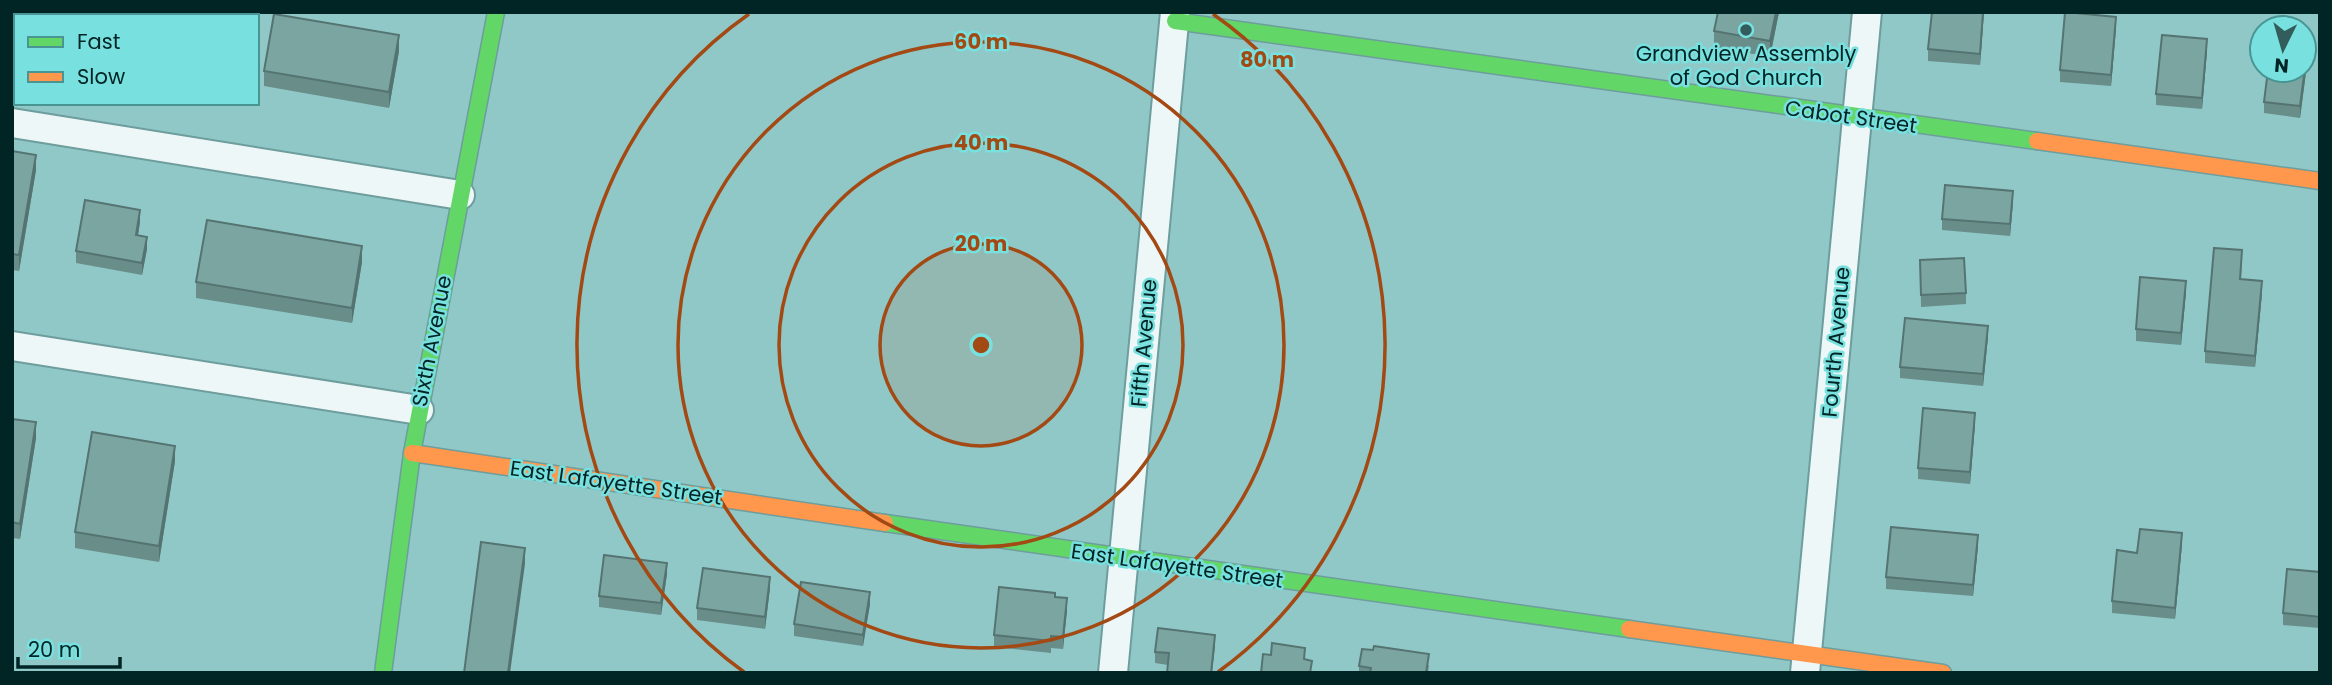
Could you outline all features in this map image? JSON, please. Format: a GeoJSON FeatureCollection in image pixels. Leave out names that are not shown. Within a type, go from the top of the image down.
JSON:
{"type":"FeatureCollection","features":[{"type":"Feature","properties":{"kind":"street","name":"Sixth Avenue"},"geometry":{"type":"LineString","coordinates":[[383,673],[419,410],[496,12]]}},
{"type":"Feature","properties":{"kind":"street","name":"Fourth Avenue"},"geometry":{"type":"LineString","coordinates":[[1806,663],[1867,12]]}},
{"type":"Feature","properties":{"kind":"street","name":"Cabot Street"},"geometry":{"type":"LineString","coordinates":[[1175,17],[1856,118],[2320,181]]}},
{"type":"Feature","properties":{"kind":"street","name":"Fifth Avenue"},"geometry":{"type":"LineString","coordinates":[[1113,673],[1175,17]]}},
{"type":"Feature","properties":{"kind":"street"},"geometry":{"type":"LineString","coordinates":[[12,122],[460,195]]}},
{"type":"Feature","properties":{"kind":"street"},"geometry":{"type":"LineString","coordinates":[[12,346],[419,410]]}},
{"type":"Feature","properties":{"kind":"street","name":"East Lafayette Street"},"geometry":{"type":"LineString","coordinates":[[412,453],[1806,663],[1943,673]]}},
{"type":"Feature","properties":{"kind":"building"},"geometry":{"type":"Polygon","coordinates":[[[12,12],[85,12],[14,14],[12,31],[12,12]]]}},
{"type":"Feature","properties":{"kind":"building"},"geometry":{"type":"Polygon","coordinates":[[[126,12],[244,12],[244,14],[126,12]]]}},
{"type":"Feature","properties":{"kind":"building"},"geometry":{"type":"Polygon","coordinates":[[[1718,12],[1776,12],[1770,41],[1714,31],[1718,12]]]}},
{"type":"Feature","properties":{"kind":"building"},"geometry":{"type":"Polygon","coordinates":[[[1932,12],[1983,12],[1980,54],[1928,49],[1932,12]]]}},
{"type":"Feature","properties":{"kind":"building"},"geometry":{"type":"Polygon","coordinates":[[[2065,12],[2116,17],[2111,75],[2060,70],[2065,12]]]}},
{"type":"Feature","properties":{"kind":"building"},"geometry":{"type":"Polygon","coordinates":[[[274,14],[399,35],[389,92],[264,71],[274,14]]]}},
{"type":"Feature","properties":{"kind":"building"},"geometry":{"type":"Polygon","coordinates":[[[2162,35],[2207,39],[2202,98],[2156,94],[2162,35]]]}},
{"type":"Feature","properties":{"kind":"building"},"geometry":{"type":"Polygon","coordinates":[[[2266,84],[2303,84],[2300,106],[2264,102],[2266,84]]]}},
{"type":"Feature","properties":{"kind":"building"},"geometry":{"type":"Polygon","coordinates":[[[12,151],[36,155],[19,255],[12,254],[12,151]]]}},
{"type":"Feature","properties":{"kind":"building"},"geometry":{"type":"Polygon","coordinates":[[[1945,185],[2013,191],[2010,224],[1942,219],[1945,185]]]}},
{"type":"Feature","properties":{"kind":"building"},"geometry":{"type":"Polygon","coordinates":[[[85,200],[140,210],[136,235],[147,237],[142,263],[76,251],[85,200]]]}},
{"type":"Feature","properties":{"kind":"building"},"geometry":{"type":"Polygon","coordinates":[[[207,220],[362,246],[352,308],[196,282],[207,220]]]}},
{"type":"Feature","properties":{"kind":"building"},"geometry":{"type":"Polygon","coordinates":[[[2214,248],[2242,250],[2240,279],[2262,281],[2255,356],[2205,351],[2214,248]]]}},
{"type":"Feature","properties":{"kind":"building"},"geometry":{"type":"Polygon","coordinates":[[[1964,258],[1966,293],[1921,295],[1920,260],[1964,258]]]}},
{"type":"Feature","properties":{"kind":"building"},"geometry":{"type":"Polygon","coordinates":[[[2140,277],[2186,281],[2181,333],[2136,329],[2140,277]]]}},
{"type":"Feature","properties":{"kind":"building"},"geometry":{"type":"Polygon","coordinates":[[[1905,318],[1988,326],[1983,374],[1900,367],[1905,318]]]}},
{"type":"Feature","properties":{"kind":"building"},"geometry":{"type":"Polygon","coordinates":[[[1923,408],[1975,413],[1970,472],[1918,468],[1923,408]]]}},
{"type":"Feature","properties":{"kind":"building"},"geometry":{"type":"Polygon","coordinates":[[[12,419],[36,422],[20,524],[12,522],[12,419]]]}},
{"type":"Feature","properties":{"kind":"building"},"geometry":{"type":"Polygon","coordinates":[[[92,432],[175,446],[159,546],[75,532],[92,432]]]}},
{"type":"Feature","properties":{"kind":"building"},"geometry":{"type":"Polygon","coordinates":[[[1891,527],[1978,535],[1973,585],[1886,577],[1891,527]]]}},
{"type":"Feature","properties":{"kind":"building"},"geometry":{"type":"Polygon","coordinates":[[[2140,529],[2182,533],[2175,608],[2112,601],[2117,550],[2137,553],[2140,529]]]}},
{"type":"Feature","properties":{"kind":"building"},"geometry":{"type":"Polygon","coordinates":[[[481,542],[525,548],[508,673],[464,673],[481,542]]]}},
{"type":"Feature","properties":{"kind":"building"},"geometry":{"type":"Polygon","coordinates":[[[604,555],[667,563],[661,603],[599,596],[604,555]]]}},
{"type":"Feature","properties":{"kind":"building"},"geometry":{"type":"Polygon","coordinates":[[[703,568],[770,577],[765,617],[697,608],[703,568]]]}},
{"type":"Feature","properties":{"kind":"building"},"geometry":{"type":"Polygon","coordinates":[[[2287,569],[2320,572],[2320,617],[2283,613],[2287,569]]]}},
{"type":"Feature","properties":{"kind":"building"},"geometry":{"type":"Polygon","coordinates":[[[801,582],[870,592],[863,635],[794,624],[801,582]]]}},
{"type":"Feature","properties":{"kind":"building"},"geometry":{"type":"Polygon","coordinates":[[[999,587],[1055,593],[1055,597],[1067,598],[1063,637],[1051,636],[1051,641],[994,635],[999,587]]]}},
{"type":"Feature","properties":{"kind":"building"},"geometry":{"type":"Polygon","coordinates":[[[1158,628],[1215,635],[1211,673],[1167,673],[1169,653],[1155,652],[1158,628]]]}},
{"type":"Feature","properties":{"kind":"building"},"geometry":{"type":"Polygon","coordinates":[[[1272,643],[1305,648],[1304,659],[1312,661],[1310,673],[1261,673],[1263,654],[1271,655],[1272,643]]]}},
{"type":"Feature","properties":{"kind":"building"},"geometry":{"type":"Polygon","coordinates":[[[1374,646],[1429,654],[1426,673],[1370,673],[1371,668],[1359,666],[1362,649],[1373,650],[1374,646]]]}},
{"type":"Feature","properties":{"kind":"traffic: fast"},"geometry":{"type":"LineString","coordinates":[[383,673],[412,453],[496,12]]}},
{"type":"Feature","properties":{"kind":"traffic: fast"},"geometry":{"type":"LineString","coordinates":[[1175,21],[2037,141]]}},
{"type":"Feature","properties":{"kind":"traffic: fast"},"geometry":{"type":"LineString","coordinates":[[885,523],[1629,629]]}},
{"type":"Feature","properties":{"kind":"traffic: slow"},"geometry":{"type":"LineString","coordinates":[[2037,141],[2320,181]]}},
{"type":"Feature","properties":{"kind":"traffic: slow"},"geometry":{"type":"LineString","coordinates":[[412,453],[885,523]]}},
{"type":"Feature","properties":{"kind":"traffic: slow"},"geometry":{"type":"LineString","coordinates":[[1629,629],[1943,673]]}},
{"type":"Feature","properties":{"kind":"place","name":"Grandview Assembly of God Church"},"geometry":{"type":"Point","coordinates":[1746,30]}}]}
